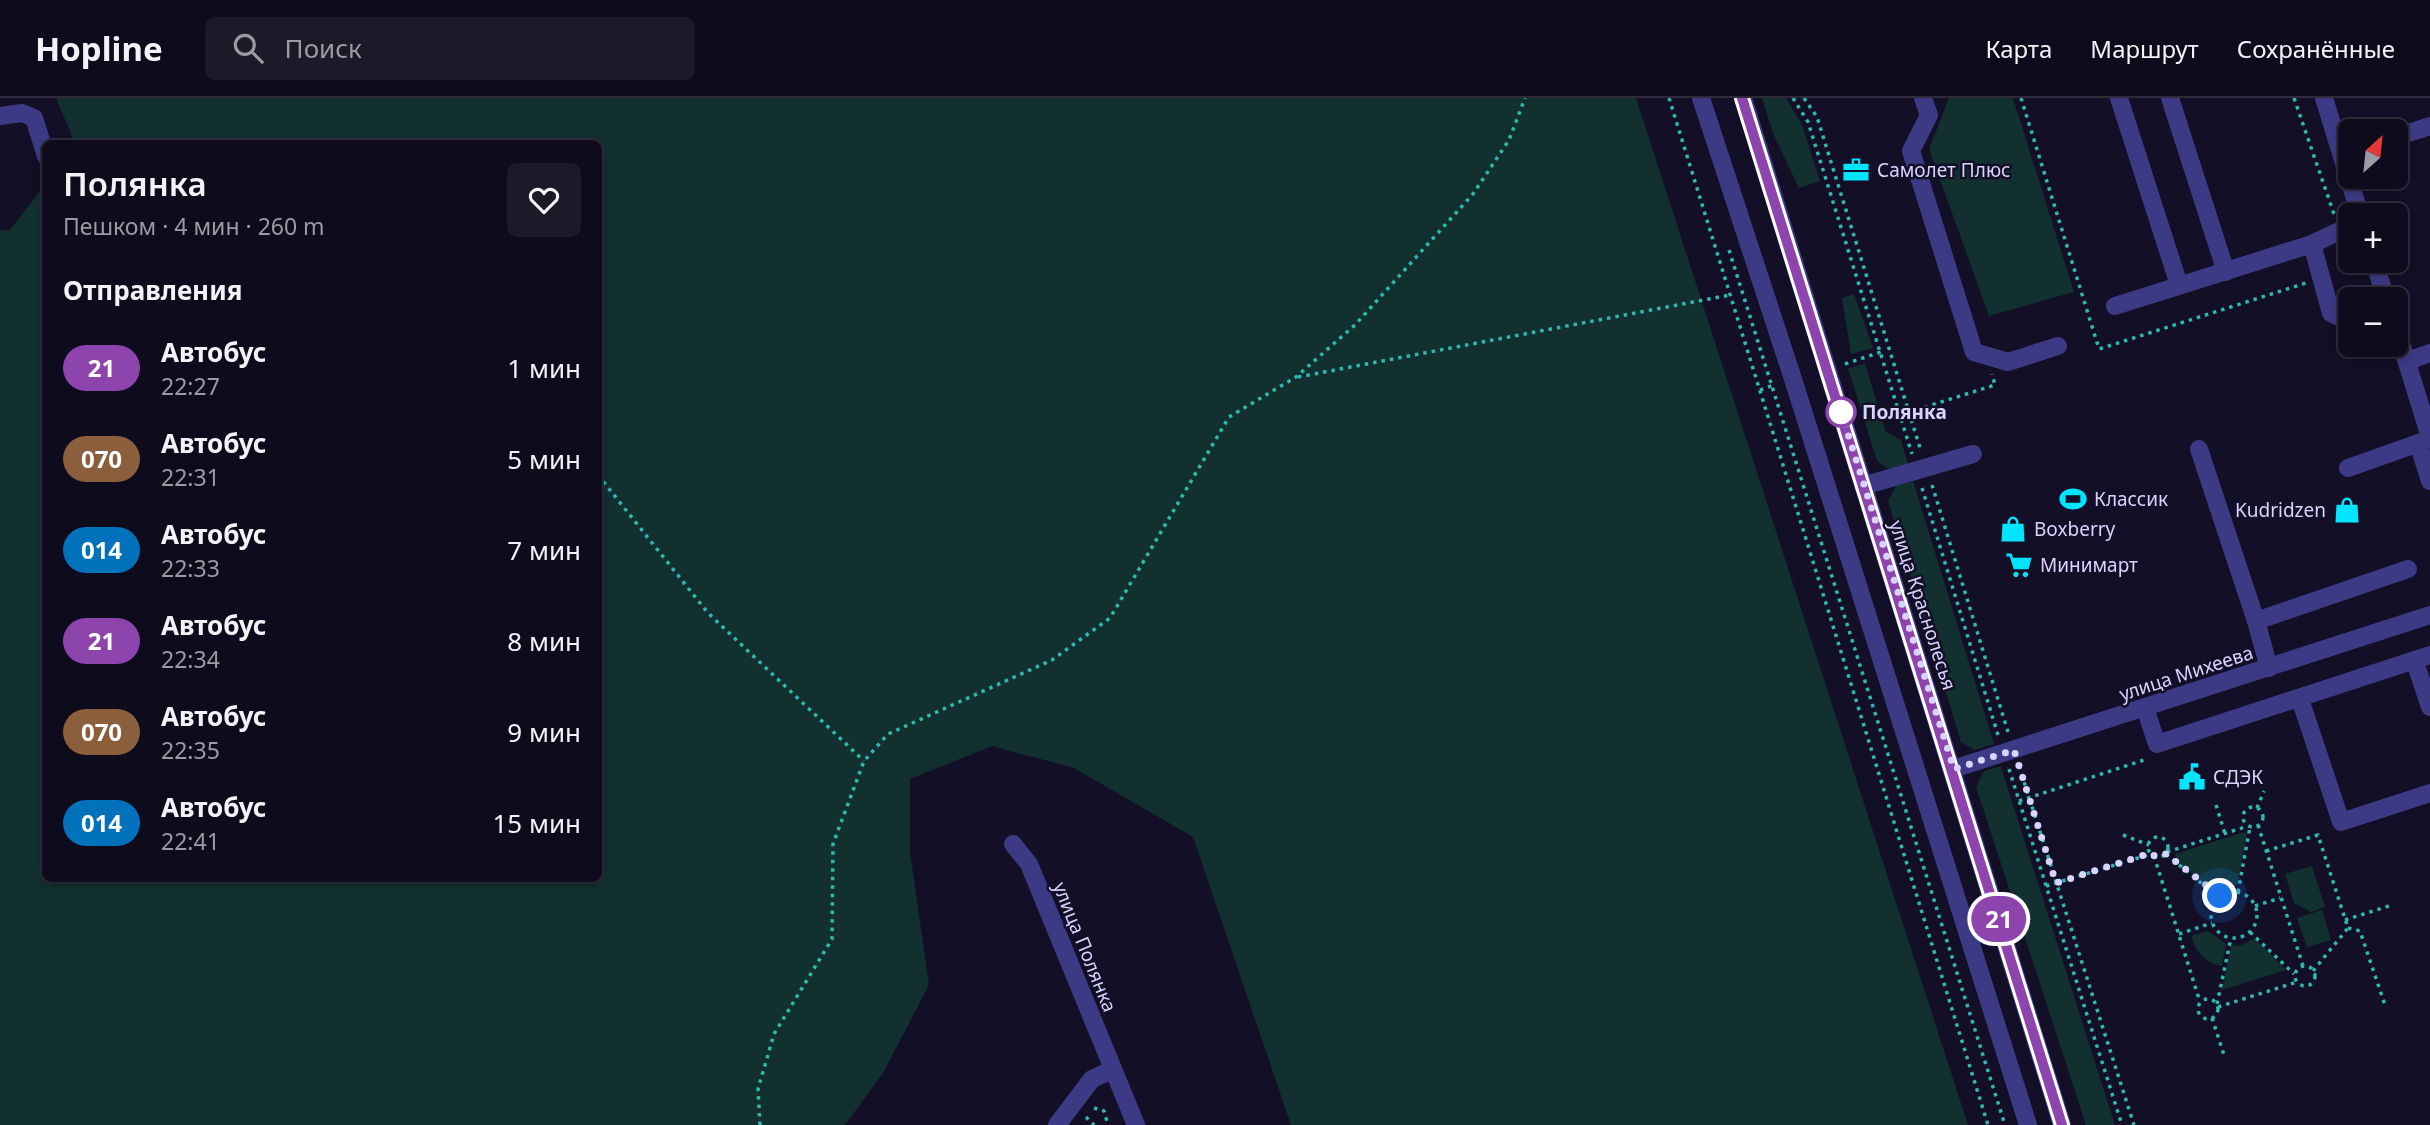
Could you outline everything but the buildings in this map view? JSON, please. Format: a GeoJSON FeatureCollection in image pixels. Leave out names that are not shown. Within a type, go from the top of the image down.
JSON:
{"type":"FeatureCollection","features":[{"type":"Feature","properties":{"kind":"street"},"geometry":{"type":"LineString","coordinates":[[1701,98],[1794,379],[2028,1125]]}},
{"type":"Feature","properties":{"kind":"street","name":"улица Краснолесья"},"geometry":{"type":"LineString","coordinates":[[1742,98],[1954,769],[2062,1125]]}},
{"type":"Feature","properties":{"kind":"street"},"geometry":{"type":"LineString","coordinates":[[1923,98],[1929,116],[1911,151],[1974,352],[2008,362],[2058,346]]}},
{"type":"Feature","properties":{"kind":"street"},"geometry":{"type":"LineString","coordinates":[[2119,98],[2179,285]]}},
{"type":"Feature","properties":{"kind":"street"},"geometry":{"type":"LineString","coordinates":[[2170,98],[2225,271]]}},
{"type":"Feature","properties":{"kind":"street"},"geometry":{"type":"LineString","coordinates":[[2324,98],[2338,132]]}},
{"type":"Feature","properties":{"kind":"street"},"geometry":{"type":"LineString","coordinates":[[0,116],[22,113],[34,118],[42,143]]}},
{"type":"Feature","properties":{"kind":"street"},"geometry":{"type":"LineString","coordinates":[[2408,133],[2430,126]]}},
{"type":"Feature","properties":{"kind":"street"},"geometry":{"type":"LineString","coordinates":[[2115,306],[2312,244],[2338,231]]}},
{"type":"Feature","properties":{"kind":"street"},"geometry":{"type":"LineString","coordinates":[[2312,244],[2331,313],[2338,316]]}},
{"type":"Feature","properties":{"kind":"street"},"geometry":{"type":"LineString","coordinates":[[2409,361],[2430,352]]}},
{"type":"Feature","properties":{"kind":"street"},"geometry":{"type":"LineString","coordinates":[[2407,357],[2426,440],[2430,481]]}},
{"type":"Feature","properties":{"kind":"street"},"geometry":{"type":"LineString","coordinates":[[2348,468],[2426,440]]}},
{"type":"Feature","properties":{"kind":"street"},"geometry":{"type":"LineString","coordinates":[[2199,449],[2269,668]]}},
{"type":"Feature","properties":{"kind":"street"},"geometry":{"type":"LineString","coordinates":[[1863,486],[1973,454]]}},
{"type":"Feature","properties":{"kind":"street"},"geometry":{"type":"LineString","coordinates":[[2256,621],[2408,569]]}},
{"type":"Feature","properties":{"kind":"street","name":"улица Михеева"},"geometry":{"type":"LineString","coordinates":[[1954,769],[2430,615]]}},
{"type":"Feature","properties":{"kind":"street"},"geometry":{"type":"LineString","coordinates":[[2146,708],[2157,744],[2430,655]]}},
{"type":"Feature","properties":{"kind":"street"},"geometry":{"type":"LineString","coordinates":[[2418,671],[2430,707]]}},
{"type":"Feature","properties":{"kind":"street"},"geometry":{"type":"LineString","coordinates":[[2303,708],[2341,822],[2430,793]]}},
{"type":"Feature","properties":{"kind":"street","name":"улица Полянка"},"geometry":{"type":"LineString","coordinates":[[1013,844],[1029,864],[1136,1125]]}},
{"type":"Feature","properties":{"kind":"street"},"geometry":{"type":"LineString","coordinates":[[1057,1125],[1092,1079],[1112,1070]]}},
{"type":"Feature","properties":{"kind":"path"},"geometry":{"type":"LineString","coordinates":[[760,1125],[758,1088],[774,1034],[832,939],[834,844],[864,761],[888,734],[1052,660],[1110,618],[1228,417],[1296,377],[1355,325],[1473,194],[1509,140],[1525,98]]}},
{"type":"Feature","properties":{"kind":"path"},"geometry":{"type":"LineString","coordinates":[[1669,98],[1988,1125]]}},
{"type":"Feature","properties":{"kind":"path"},"geometry":{"type":"LineString","coordinates":[[1793,98],[1808,122],[1900,415],[1922,469],[2009,751],[2056,883],[2134,1125]]}},
{"type":"Feature","properties":{"kind":"path"},"geometry":{"type":"LineString","coordinates":[[1804,98],[1817,117],[1909,412],[1922,469],[2009,751],[2046,886],[2122,1125]]}},
{"type":"Feature","properties":{"kind":"path"},"geometry":{"type":"LineString","coordinates":[[2021,98],[2099,349],[2322,278]]}},
{"type":"Feature","properties":{"kind":"path"},"geometry":{"type":"LineString","coordinates":[[2294,98],[2338,210]]}},
{"type":"Feature","properties":{"kind":"path"},"geometry":{"type":"LineString","coordinates":[[1727,242],[2005,1125]]}},
{"type":"Feature","properties":{"kind":"path"},"geometry":{"type":"LineString","coordinates":[[1296,377],[1730,295]]}},
{"type":"Feature","properties":{"kind":"path"},"geometry":{"type":"LineString","coordinates":[[1900,415],[1995,384],[1986,356]]}},
{"type":"Feature","properties":{"kind":"path"},"geometry":{"type":"LineString","coordinates":[[602,480],[708,613],[864,761]]}},
{"type":"Feature","properties":{"kind":"path"},"geometry":{"type":"LineString","coordinates":[[2256,808],[2264,791]]}},
{"type":"Feature","properties":{"kind":"path"},"geometry":{"type":"LineString","coordinates":[[2216,805],[2225,834]]}},
{"type":"Feature","properties":{"kind":"path"},"geometry":{"type":"LineString","coordinates":[[2238,892],[2249,827],[2243,815],[2250,808],[2256,808],[2262,815],[2258,825],[2303,966],[2313,971]]}},
{"type":"Feature","properties":{"kind":"path"},"geometry":{"type":"LineString","coordinates":[[2046,886],[2258,825]]}},
{"type":"Feature","properties":{"kind":"path"},"geometry":{"type":"LineString","coordinates":[[2123,835],[2149,845],[2200,1002],[2198,1007],[2201,1016],[2213,1018]]}},
{"type":"Feature","properties":{"kind":"path"},"geometry":{"type":"LineString","coordinates":[[2266,851],[2318,835],[2348,928]]}},
{"type":"Feature","properties":{"kind":"path"},"geometry":{"type":"LineString","coordinates":[[2149,845],[2155,837],[2161,837],[2168,844],[2166,853]]}},
{"type":"Feature","properties":{"kind":"path"},"geometry":{"type":"LineString","coordinates":[[2166,853],[2219,898]]}},
{"type":"Feature","properties":{"kind":"path"},"geometry":{"type":"LineString","coordinates":[[2238,892],[2250,898],[2255,906],[2257,921],[2250,932],[2241,938],[2231,938],[2218,932],[2212,923],[2211,909],[2219,898],[2238,892]]}},
{"type":"Feature","properties":{"kind":"path"},"geometry":{"type":"LineString","coordinates":[[2255,906],[2281,898]]}},
{"type":"Feature","properties":{"kind":"path"},"geometry":{"type":"LineString","coordinates":[[2345,920],[2392,905]]}},
{"type":"Feature","properties":{"kind":"path"},"geometry":{"type":"LineString","coordinates":[[2179,934],[2212,923]]}},
{"type":"Feature","properties":{"kind":"path"},"geometry":{"type":"LineString","coordinates":[[2250,932],[2295,974],[2297,982],[2302,986],[2312,983],[2313,971],[2348,928]]}},
{"type":"Feature","properties":{"kind":"path"},"geometry":{"type":"LineString","coordinates":[[2348,928],[2360,931],[2385,1005]]}},
{"type":"Feature","properties":{"kind":"path"},"geometry":{"type":"LineString","coordinates":[[2224,1055],[2213,1018],[2231,938]]}},
{"type":"Feature","properties":{"kind":"path"},"geometry":{"type":"LineString","coordinates":[[2295,974],[2303,966]]}},
{"type":"Feature","properties":{"kind":"path"},"geometry":{"type":"LineString","coordinates":[[2217,1006],[2297,982]]}},
{"type":"Feature","properties":{"kind":"path"},"geometry":{"type":"LineString","coordinates":[[2200,1002],[2210,999],[2217,1006]]}},
{"type":"Feature","properties":{"kind":"path"},"geometry":{"type":"LineString","coordinates":[[1078,1125],[1091,1108],[1098,1107],[1104,1111],[1107,1122],[1096,1125],[1086,1115]]}},
{"type":"Feature","properties":{"kind":"green space"},"geometry":{"type":"Polygon","coordinates":[[[56,98],[1636,98],[1968,1125],[1291,1125],[1193,837],[1074,768],[992,746],[910,779],[910,852],[929,985],[883,1073],[845,1125],[0,1125],[0,230],[9,231],[42,189],[42,882],[602,882],[602,140],[74,140],[56,98]]]}},
{"type":"Feature","properties":{"kind":"green space"},"geometry":{"type":"Polygon","coordinates":[[[1762,98],[1786,98],[1802,125],[1820,181],[1799,188],[1774,136],[1762,98]]]}},
{"type":"Feature","properties":{"kind":"green space"},"geometry":{"type":"Polygon","coordinates":[[[1949,98],[2013,98],[2074,292],[1989,316],[1929,149],[1949,98]]]}},
{"type":"Feature","properties":{"kind":"green space"},"geometry":{"type":"Polygon","coordinates":[[[1854,294],[1873,348],[1851,354],[1842,298],[1854,294]]]}},
{"type":"Feature","properties":{"kind":"green space"},"geometry":{"type":"Polygon","coordinates":[[[1865,364],[1886,432],[1901,440],[1908,464],[1889,469],[1877,461],[1848,368],[1865,364]]]}},
{"type":"Feature","properties":{"kind":"green space"},"geometry":{"type":"Polygon","coordinates":[[[1913,481],[1994,744],[1975,750],[1961,742],[1888,501],[1896,486],[1913,481]]]}},
{"type":"Feature","properties":{"kind":"green space"},"geometry":{"type":"Polygon","coordinates":[[[2001,766],[2115,1125],[2086,1125],[1976,787],[1984,771],[2001,766]]]}},
{"type":"Feature","properties":{"kind":"green space"},"geometry":{"type":"Polygon","coordinates":[[[2244,832],[2247,834],[2237,885],[2226,886],[2215,892],[2177,861],[2175,854],[2244,832]]]}},
{"type":"Feature","properties":{"kind":"green space"},"geometry":{"type":"Polygon","coordinates":[[[2312,866],[2325,907],[2311,912],[2294,903],[2285,874],[2312,866]]]}},
{"type":"Feature","properties":{"kind":"green space"},"geometry":{"type":"Polygon","coordinates":[[[2322,910],[2331,940],[2307,947],[2297,918],[2322,910]]]}},
{"type":"Feature","properties":{"kind":"green space"},"geometry":{"type":"Polygon","coordinates":[[[2208,931],[2226,944],[2222,966],[2206,959],[2193,942],[2191,936],[2208,931]]]}},
{"type":"Feature","properties":{"kind":"green space"},"geometry":{"type":"Polygon","coordinates":[[[2254,938],[2286,970],[2222,990],[2231,946],[2242,945],[2254,938]]]}},
{"type":"Feature","properties":{"kind":"bus line","name":"21"},"geometry":{"type":"LineString","coordinates":[[1742,98],[1954,769],[2062,1125]]}},
{"type":"Feature","properties":{"kind":"place","name":"Самолет Плюс"},"geometry":{"type":"Point","coordinates":[1856,170]}},
{"type":"Feature","properties":{"kind":"place","name":"Полянка"},"geometry":{"type":"Point","coordinates":[1841,412]}},
{"type":"Feature","properties":{"kind":"place","name":"Классик"},"geometry":{"type":"Point","coordinates":[2073,499]}},
{"type":"Feature","properties":{"kind":"place","name":"Kudridzen"},"geometry":{"type":"Point","coordinates":[2347,510]}},
{"type":"Feature","properties":{"kind":"place","name":"Boxberry"},"geometry":{"type":"Point","coordinates":[2013,529]}},
{"type":"Feature","properties":{"kind":"place","name":"Минимарт"},"geometry":{"type":"Point","coordinates":[2019,565]}},
{"type":"Feature","properties":{"kind":"place","name":"СДЭК"},"geometry":{"type":"Point","coordinates":[2192,777]}},
{"type":"Feature","properties":{"kind":"route"},"geometry":{"type":"LineString","coordinates":[[1841,412],[1954,769],[2014,750],[2056,883],[2151,853],[2156,857],[2166,854],[2219,898],[2220,896]]}}]}
